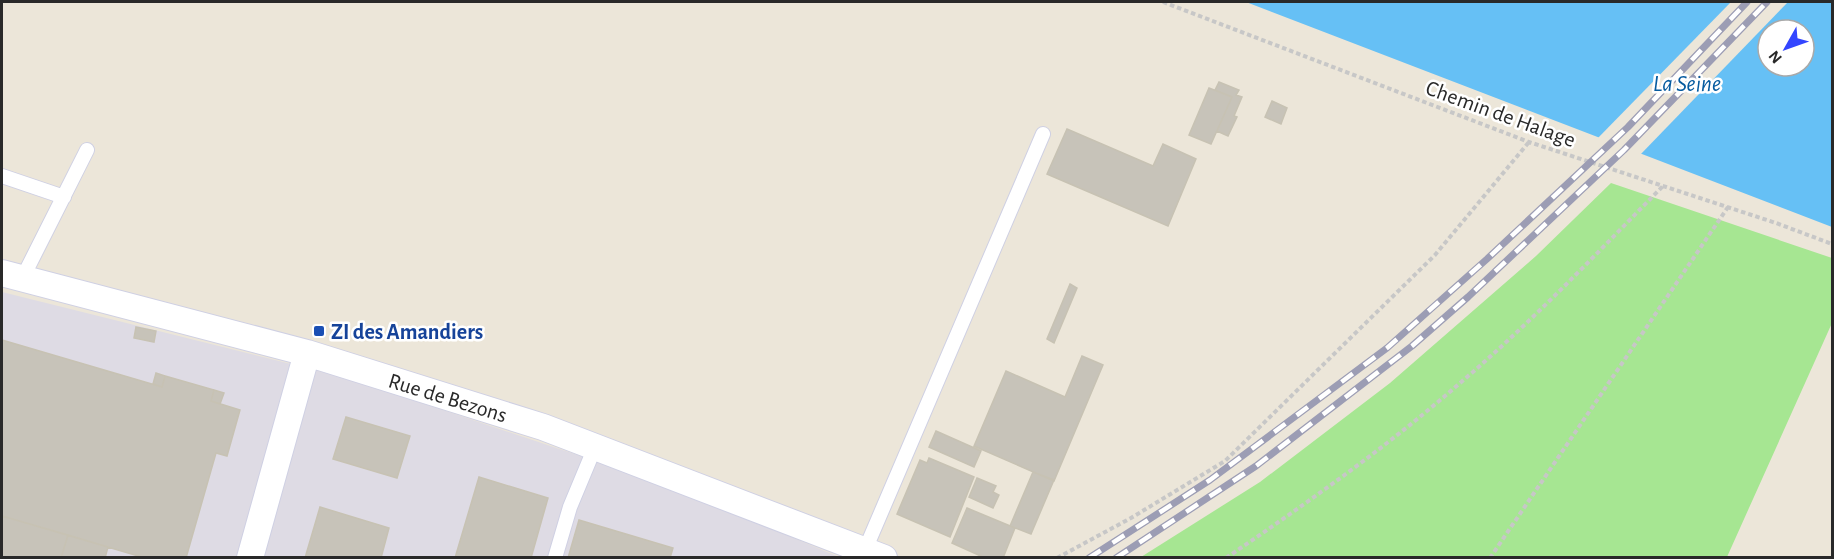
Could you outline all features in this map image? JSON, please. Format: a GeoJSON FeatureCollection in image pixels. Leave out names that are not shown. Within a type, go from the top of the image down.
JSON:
{"type":"FeatureCollection","features":[{"type":"Feature","properties":{"kind":"street","name":"Rue de Bezons"},"geometry":{"type":"LineString","coordinates":[[12,276],[308,353],[543,427],[874,554]]}},
{"type":"Feature","properties":{"kind":"street"},"geometry":{"type":"LineString","coordinates":[[249,558],[308,353]]}},
{"type":"Feature","properties":{"kind":"lane"},"geometry":{"type":"LineString","coordinates":[[874,554],[1043,134]]}},
{"type":"Feature","properties":{"kind":"lane"},"geometry":{"type":"LineString","coordinates":[[12,276],[64,197],[87,150]]}},
{"type":"Feature","properties":{"kind":"lane"},"geometry":{"type":"LineString","coordinates":[[2,176],[64,197]]}},
{"type":"Feature","properties":{"kind":"lane"},"geometry":{"type":"LineString","coordinates":[[555,558],[570,507],[595,447]]}},
{"type":"Feature","properties":{"kind":"path","name":"Chemin de Halage"},"geometry":{"type":"LineString","coordinates":[[1163,2],[1529,142],[1833,244]]}},
{"type":"Feature","properties":{"kind":"path"},"geometry":{"type":"LineString","coordinates":[[1056,558],[1131,518],[1225,461],[1435,255],[1529,142]]}},
{"type":"Feature","properties":{"kind":"path"},"geometry":{"type":"LineString","coordinates":[[1226,558],[1294,512],[1460,383],[1553,298],[1663,186]]}},
{"type":"Feature","properties":{"kind":"path"},"geometry":{"type":"LineString","coordinates":[[1490,558],[1728,207]]}},
{"type":"Feature","properties":{"kind":"shaded area"},"geometry":{"type":"Polygon","coordinates":[[[2,292],[347,378],[661,483],[839,557],[2,558],[2,292]]]}},
{"type":"Feature","properties":{"kind":"green space"},"geometry":{"type":"Polygon","coordinates":[[[1611,183],[1832,258],[1832,323],[1727,557],[1141,557],[1260,482],[1390,383],[1536,256],[1611,183]]]}},
{"type":"Feature","properties":{"kind":"water","name":"La Seine"},"geometry":{"type":"Polygon","coordinates":[[[1246,2],[1832,2],[1832,227],[1246,2]]]}},
{"type":"Feature","properties":{"kind":"pier"},"geometry":{"type":"Polygon","coordinates":[[[1731,2],[1788,2],[1773,18],[1756,18],[1756,35],[1639,156],[1596,140],[1731,2]]]}},
{"type":"Feature","properties":{"kind":"building"},"geometry":{"type":"Polygon","coordinates":[[[1219,82],[1239,90],[1236,95],[1242,97],[1234,116],[1237,117],[1228,136],[1217,131],[1232,97],[1215,90],[1219,82]]]}},
{"type":"Feature","properties":{"kind":"building"},"geometry":{"type":"Polygon","coordinates":[[[1209,88],[1232,97],[1211,144],[1189,135],[1209,88]]]}},
{"type":"Feature","properties":{"kind":"building"},"geometry":{"type":"Polygon","coordinates":[[[1272,101],[1287,108],[1281,124],[1265,117],[1272,101]]]}},
{"type":"Feature","properties":{"kind":"building"},"geometry":{"type":"Polygon","coordinates":[[[1067,129],[1153,166],[1163,144],[1196,159],[1168,226],[1047,174],[1067,129]]]}},
{"type":"Feature","properties":{"kind":"building"},"geometry":{"type":"Polygon","coordinates":[[[1070,284],[1077,288],[1054,343],[1047,339],[1070,284]]]}},
{"type":"Feature","properties":{"kind":"building"},"geometry":{"type":"Polygon","coordinates":[[[136,327],[156,331],[154,342],[134,338],[136,327]]]}},
{"type":"Feature","properties":{"kind":"building"},"geometry":{"type":"Polygon","coordinates":[[[2,340],[162,387],[165,376],[214,390],[211,401],[240,410],[227,456],[216,453],[186,558],[145,558],[2,516],[2,340]]]}},
{"type":"Feature","properties":{"kind":"building"},"geometry":{"type":"Polygon","coordinates":[[[1082,356],[1103,365],[1054,481],[974,446],[1006,371],[1065,397],[1082,356]]]}},
{"type":"Feature","properties":{"kind":"building"},"geometry":{"type":"Polygon","coordinates":[[[156,373],[165,376],[162,387],[153,384],[156,373]]]}},
{"type":"Feature","properties":{"kind":"building"},"geometry":{"type":"Polygon","coordinates":[[[214,390],[224,393],[220,404],[211,401],[214,390]]]}},
{"type":"Feature","properties":{"kind":"building"},"geometry":{"type":"Polygon","coordinates":[[[346,417],[410,436],[397,478],[333,459],[346,417]]]}},
{"type":"Feature","properties":{"kind":"building"},"geometry":{"type":"Polygon","coordinates":[[[936,431],[981,451],[974,467],[929,447],[936,431]]]}},
{"type":"Feature","properties":{"kind":"building"},"geometry":{"type":"Polygon","coordinates":[[[929,458],[974,477],[950,537],[897,514],[920,460],[927,463],[929,458]]]}},
{"type":"Feature","properties":{"kind":"building"},"geometry":{"type":"Polygon","coordinates":[[[1033,472],[1054,480],[1031,534],[1010,526],[1033,472]]]}},
{"type":"Feature","properties":{"kind":"building"},"geometry":{"type":"Polygon","coordinates":[[[479,477],[548,498],[531,558],[455,558],[479,477]]]}},
{"type":"Feature","properties":{"kind":"building"},"geometry":{"type":"Polygon","coordinates":[[[977,478],[996,486],[993,492],[999,495],[993,508],[969,497],[977,478]]]}},
{"type":"Feature","properties":{"kind":"building"},"geometry":{"type":"Polygon","coordinates":[[[320,507],[389,528],[381,558],[305,558],[320,507]]]}},
{"type":"Feature","properties":{"kind":"building"},"geometry":{"type":"Polygon","coordinates":[[[967,508],[1015,528],[1003,558],[985,558],[952,543],[967,508]]]}},
{"type":"Feature","properties":{"kind":"building"},"geometry":{"type":"Polygon","coordinates":[[[2,516],[68,535],[61,558],[2,558],[2,516]]]}},
{"type":"Feature","properties":{"kind":"building"},"geometry":{"type":"Polygon","coordinates":[[[579,520],[673,548],[670,558],[568,558],[579,520]]]}},
{"type":"Feature","properties":{"kind":"building"},"geometry":{"type":"Polygon","coordinates":[[[68,535],[108,547],[105,558],[61,558],[68,535]]]}},
{"type":"Feature","properties":{"kind":"railway"},"geometry":{"type":"LineString","coordinates":[[1089,558],[1210,480],[1387,348],[1487,259],[1628,127],[1747,2]]}},
{"type":"Feature","properties":{"kind":"railway"},"geometry":{"type":"LineString","coordinates":[[1116,558],[1256,466],[1412,346],[1468,297],[1624,150],[1767,2]]}},
{"type":"Feature","properties":{"kind":"place","name":"ZI des Amandiers"},"geometry":{"type":"Point","coordinates":[319,331]}}]}
